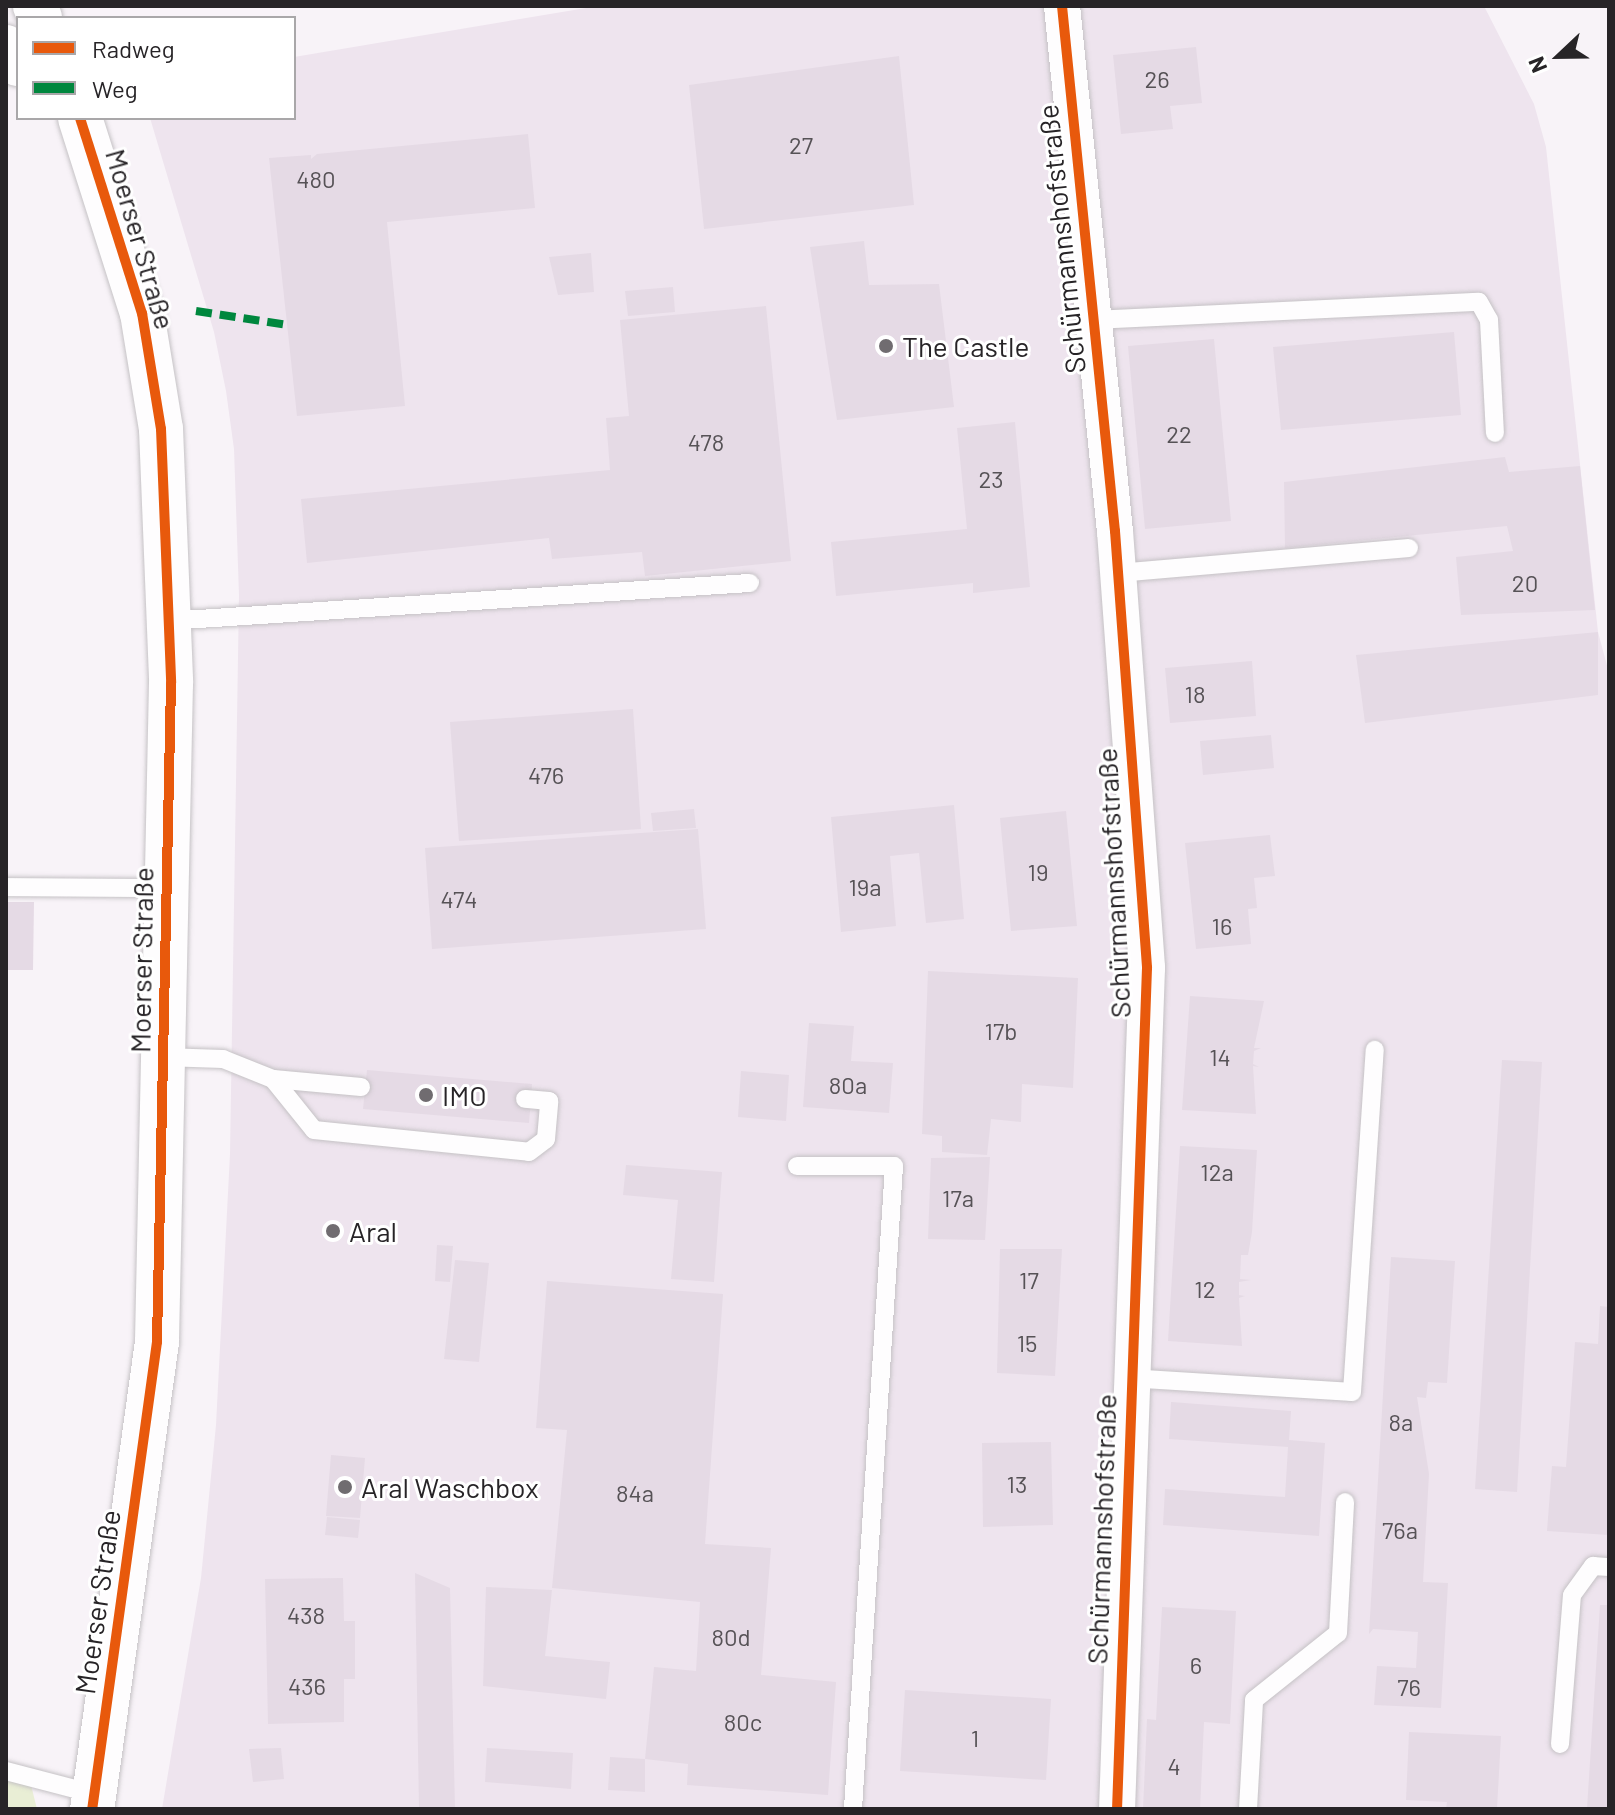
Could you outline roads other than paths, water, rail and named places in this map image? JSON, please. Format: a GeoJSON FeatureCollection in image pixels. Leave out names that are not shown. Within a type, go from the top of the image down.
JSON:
{"type":"FeatureCollection","features":[{"type":"Feature","properties":{"kind":"street","name":"Schürmannshofstraße"},"geometry":{"type":"LineString","coordinates":[[1062,6],[1118,573],[1147,968],[1129,1378],[1117,1809]]}},
{"type":"Feature","properties":{"kind":"street","name":"Moerser Straße"},"geometry":{"type":"LineString","coordinates":[[56,120],[117,228]]}},
{"type":"Feature","properties":{"kind":"street","name":"Moerser Straße"},"geometry":{"type":"LineString","coordinates":[[81,120],[142,313],[161,429],[168,621],[157,1342],[93,1802]]}},
{"type":"Feature","properties":{"kind":"lane"},"geometry":{"type":"LineString","coordinates":[[1093,320],[1479,302],[1489,320],[1495,433]]}},
{"type":"Feature","properties":{"kind":"lane"},"geometry":{"type":"LineString","coordinates":[[1118,573],[1409,548]]}},
{"type":"Feature","properties":{"kind":"lane"},"geometry":{"type":"LineString","coordinates":[[168,621],[750,583]]}},
{"type":"Feature","properties":{"kind":"lane"},"geometry":{"type":"LineString","coordinates":[[6,887],[166,888]]}},
{"type":"Feature","properties":{"kind":"lane"},"geometry":{"type":"LineString","coordinates":[[1129,1378],[1352,1392],[1375,1050]]}},
{"type":"Feature","properties":{"kind":"lane"},"geometry":{"type":"LineString","coordinates":[[163,1057],[223,1059],[273,1079],[361,1087]]}},
{"type":"Feature","properties":{"kind":"lane"},"geometry":{"type":"LineString","coordinates":[[273,1079],[314,1130],[529,1152],[546,1139],[549,1101],[525,1099]]}},
{"type":"Feature","properties":{"kind":"lane"},"geometry":{"type":"LineString","coordinates":[[797,1166],[894,1166],[853,1809]]}},
{"type":"Feature","properties":{"kind":"lane"},"geometry":{"type":"LineString","coordinates":[[1248,1809],[1254,1700],[1338,1633],[1345,1502]]}},
{"type":"Feature","properties":{"kind":"lane"},"geometry":{"type":"LineString","coordinates":[[1560,1744],[1572,1595],[1593,1566],[1609,1567]]}},
{"type":"Feature","properties":{"kind":"lane"},"geometry":{"type":"LineString","coordinates":[[6,1771],[93,1802]]}},
{"type":"Feature","properties":{"kind":"place","name":"The Castle"},"geometry":{"type":"Point","coordinates":[886,346]}},
{"type":"Feature","properties":{"kind":"place","name":"IMO"},"geometry":{"type":"Point","coordinates":[426,1095]}},
{"type":"Feature","properties":{"kind":"place","name":"Aral"},"geometry":{"type":"Point","coordinates":[333,1231]}},
{"type":"Feature","properties":{"kind":"place","name":"Aral Waschbox"},"geometry":{"type":"Point","coordinates":[345,1487]}}]}
